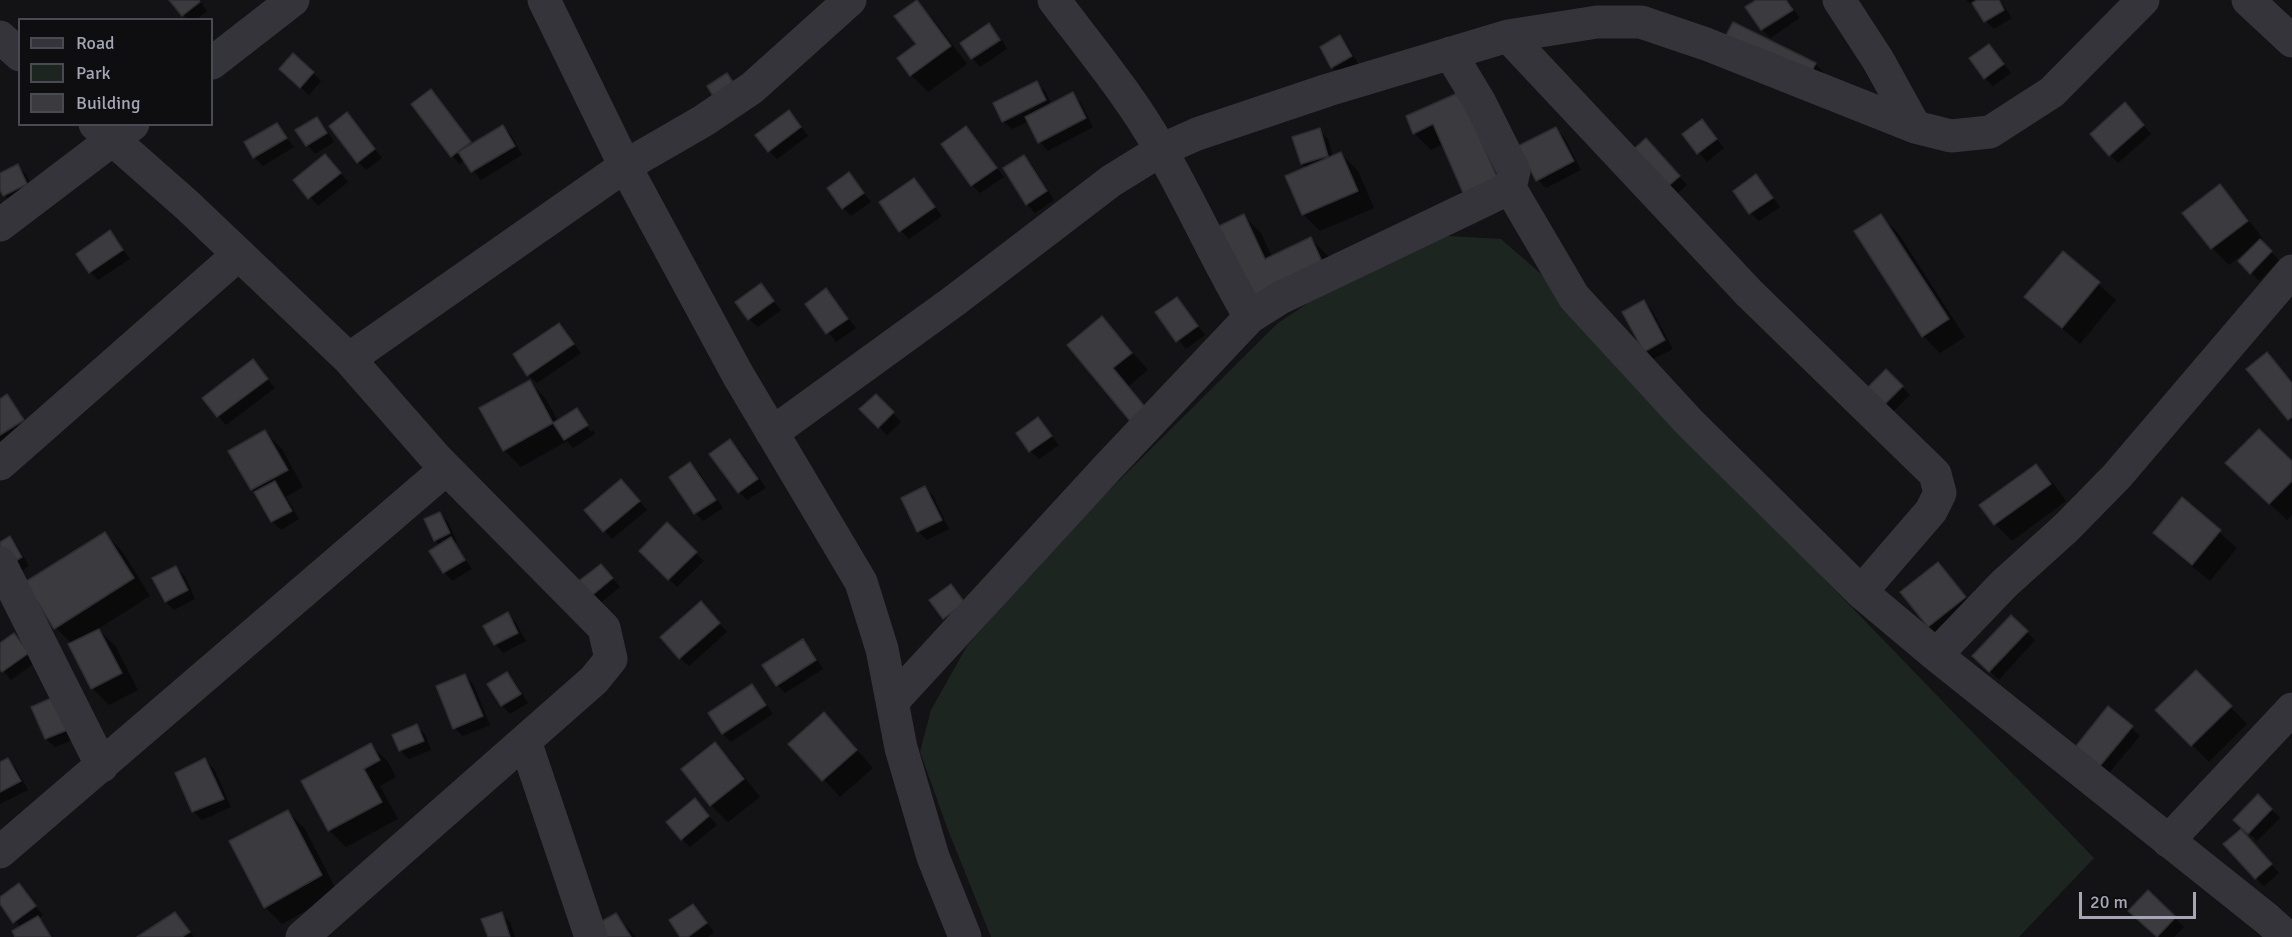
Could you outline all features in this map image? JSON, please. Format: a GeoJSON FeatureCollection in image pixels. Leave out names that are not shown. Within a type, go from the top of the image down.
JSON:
{"type":"FeatureCollection","features":[{"type":"Feature","properties":{"kind":"street"},"geometry":{"type":"LineString","coordinates":[[213,62],[293,0]]}},
{"type":"Feature","properties":{"kind":"street"},"geometry":{"type":"LineString","coordinates":[[544,0],[625,166],[738,375],[861,582],[882,649],[901,748],[930,846],[964,937]]}},
{"type":"Feature","properties":{"kind":"street"},"geometry":{"type":"LineString","coordinates":[[350,359],[625,166],[703,121],[752,88],[850,0]]}},
{"type":"Feature","properties":{"kind":"street"},"geometry":{"type":"LineString","coordinates":[[1054,0],[1124,94],[1161,150],[1227,278],[1250,317]]}},
{"type":"Feature","properties":{"kind":"street"},"geometry":{"type":"LineString","coordinates":[[1839,0],[1878,60],[1914,127]]}},
{"type":"Feature","properties":{"kind":"street"},"geometry":{"type":"LineString","coordinates":[[772,433],[954,301],[1111,181],[1161,150],[1197,134],[1317,94],[1508,36],[1597,21],[1641,22],[1715,48],[1914,127],[1952,136],[1990,132],[2052,92],[2143,0]]}},
{"type":"Feature","properties":{"kind":"street"},"geometry":{"type":"LineString","coordinates":[[2248,0],[2292,41]]}},
{"type":"Feature","properties":{"kind":"street"},"geometry":{"type":"LineString","coordinates":[[1508,36],[1749,293],[1935,474],[1940,493],[1930,512],[1862,592]]}},
{"type":"Feature","properties":{"kind":"street"},"geometry":{"type":"LineString","coordinates":[[0,38],[18,52]]}},
{"type":"Feature","properties":{"kind":"street"},"geometry":{"type":"LineString","coordinates":[[1450,53],[1479,101],[1514,171],[1510,188],[1574,297],[1689,422],[1862,592],[1936,655],[2287,937]]}},
{"type":"Feature","properties":{"kind":"street"},"geometry":{"type":"LineString","coordinates":[[0,225],[113,130],[350,359],[446,469],[604,628],[611,659],[594,680],[303,937]]}},
{"type":"Feature","properties":{"kind":"street"},"geometry":{"type":"LineString","coordinates":[[893,701],[1109,466],[1250,317],[1280,298],[1510,188]]}},
{"type":"Feature","properties":{"kind":"street"},"geometry":{"type":"LineString","coordinates":[[0,464],[239,254]]}},
{"type":"Feature","properties":{"kind":"street"},"geometry":{"type":"LineString","coordinates":[[1936,655],[2004,584],[2066,528],[2117,476],[2292,271]]}},
{"type":"Feature","properties":{"kind":"street"},"geometry":{"type":"LineString","coordinates":[[0,852],[446,469]]}},
{"type":"Feature","properties":{"kind":"street"},"geometry":{"type":"LineString","coordinates":[[0,563],[102,766]]}},
{"type":"Feature","properties":{"kind":"street"},"geometry":{"type":"LineString","coordinates":[[2168,840],[2292,709]]}},
{"type":"Feature","properties":{"kind":"street"},"geometry":{"type":"LineString","coordinates":[[525,741],[591,937]]}},
{"type":"Feature","properties":{"kind":"green space"},"geometry":{"type":"Polygon","coordinates":[[[1448,236],[1501,239],[1548,280],[1638,386],[2094,858],[2019,937],[991,937],[948,830],[920,752],[931,710],[967,646],[1065,534],[1278,323],[1352,274],[1448,236]]]}},
{"type":"Feature","properties":{"kind":"building"},"geometry":{"type":"Polygon","coordinates":[[[169,0],[199,0],[200,2],[182,16],[169,0]]]}},
{"type":"Feature","properties":{"kind":"building"},"geometry":{"type":"Polygon","coordinates":[[[917,0],[951,46],[910,76],[897,58],[916,44],[894,16],[917,0]]]}},
{"type":"Feature","properties":{"kind":"building"},"geometry":{"type":"Polygon","coordinates":[[[1756,0],[1786,0],[1793,10],[1761,30],[1745,7],[1756,0]]]}},
{"type":"Feature","properties":{"kind":"building"},"geometry":{"type":"Polygon","coordinates":[[[1977,0],[1999,0],[2004,10],[1984,22],[1972,3],[1977,0]]]}},
{"type":"Feature","properties":{"kind":"building"},"geometry":{"type":"Polygon","coordinates":[[[1733,22],[1816,63],[1803,89],[1719,48],[1733,22]]]}},
{"type":"Feature","properties":{"kind":"building"},"geometry":{"type":"Polygon","coordinates":[[[989,23],[1000,40],[971,59],[960,43],[989,23]]]}},
{"type":"Feature","properties":{"kind":"building"},"geometry":{"type":"Polygon","coordinates":[[[1340,35],[1352,56],[1331,68],[1320,47],[1340,35]]]}},
{"type":"Feature","properties":{"kind":"building"},"geometry":{"type":"Polygon","coordinates":[[[1989,44],[2004,64],[1984,79],[1969,58],[1989,44]]]}},
{"type":"Feature","properties":{"kind":"building"},"geometry":{"type":"Polygon","coordinates":[[[293,53],[314,72],[300,88],[279,69],[293,53]]]}},
{"type":"Feature","properties":{"kind":"building"},"geometry":{"type":"Polygon","coordinates":[[[727,73],[743,98],[722,111],[707,86],[727,73]]]}},
{"type":"Feature","properties":{"kind":"building"},"geometry":{"type":"Polygon","coordinates":[[[1037,81],[1046,100],[1002,122],[993,103],[1037,81]]]}},
{"type":"Feature","properties":{"kind":"building"},"geometry":{"type":"Polygon","coordinates":[[[431,89],[471,142],[451,157],[411,104],[431,89]]]}},
{"type":"Feature","properties":{"kind":"building"},"geometry":{"type":"Polygon","coordinates":[[[1073,92],[1086,118],[1038,143],[1025,117],[1073,92]]]}},
{"type":"Feature","properties":{"kind":"building"},"geometry":{"type":"Polygon","coordinates":[[[1460,92],[1501,186],[1467,202],[1433,124],[1413,134],[1406,116],[1460,92]]]}},
{"type":"Feature","properties":{"kind":"building"},"geometry":{"type":"Polygon","coordinates":[[[2125,102],[2144,125],[2109,156],[2090,134],[2125,102]]]}},
{"type":"Feature","properties":{"kind":"building"},"geometry":{"type":"Polygon","coordinates":[[[789,110],[801,127],[768,152],[755,135],[789,110]]]}},
{"type":"Feature","properties":{"kind":"building"},"geometry":{"type":"Polygon","coordinates":[[[347,112],[375,149],[357,163],[329,126],[347,112]]]}},
{"type":"Feature","properties":{"kind":"building"},"geometry":{"type":"Polygon","coordinates":[[[317,117],[327,133],[306,146],[295,130],[317,117]]]}},
{"type":"Feature","properties":{"kind":"building"},"geometry":{"type":"Polygon","coordinates":[[[1702,119],[1717,139],[1697,154],[1682,134],[1702,119]]]}},
{"type":"Feature","properties":{"kind":"building"},"geometry":{"type":"Polygon","coordinates":[[[277,123],[287,138],[253,158],[244,142],[277,123]]]}},
{"type":"Feature","properties":{"kind":"building"},"geometry":{"type":"Polygon","coordinates":[[[503,125],[515,146],[471,172],[458,152],[503,125]]]}},
{"type":"Feature","properties":{"kind":"building"},"geometry":{"type":"Polygon","coordinates":[[[966,126],[997,168],[971,186],[941,144],[966,126]]]}},
{"type":"Feature","properties":{"kind":"building"},"geometry":{"type":"Polygon","coordinates":[[[1556,127],[1574,161],[1536,181],[1518,146],[1556,127]]]}},
{"type":"Feature","properties":{"kind":"building"},"geometry":{"type":"Polygon","coordinates":[[[1320,128],[1328,156],[1301,164],[1292,137],[1320,128]]]}},
{"type":"Feature","properties":{"kind":"building"},"geometry":{"type":"Polygon","coordinates":[[[1646,138],[1680,176],[1659,194],[1625,157],[1646,138]]]}},
{"type":"Feature","properties":{"kind":"building"},"geometry":{"type":"Polygon","coordinates":[[[1341,152],[1358,191],[1302,215],[1285,176],[1341,152]]]}},
{"type":"Feature","properties":{"kind":"building"},"geometry":{"type":"Polygon","coordinates":[[[325,154],[341,173],[308,199],[293,180],[325,154]]]}},
{"type":"Feature","properties":{"kind":"building"},"geometry":{"type":"Polygon","coordinates":[[[1024,155],[1047,191],[1026,205],[1003,168],[1024,155]]]}},
{"type":"Feature","properties":{"kind":"building"},"geometry":{"type":"Polygon","coordinates":[[[18,164],[27,184],[3,196],[0,190],[0,173],[18,164]]]}},
{"type":"Feature","properties":{"kind":"building"},"geometry":{"type":"Polygon","coordinates":[[[849,172],[864,193],[842,209],[827,188],[849,172]]]}},
{"type":"Feature","properties":{"kind":"building"},"geometry":{"type":"Polygon","coordinates":[[[1756,174],[1773,198],[1749,214],[1733,191],[1756,174]]]}},
{"type":"Feature","properties":{"kind":"building"},"geometry":{"type":"Polygon","coordinates":[[[914,178],[935,207],[899,232],[879,202],[914,178]]]}},
{"type":"Feature","properties":{"kind":"building"},"geometry":{"type":"Polygon","coordinates":[[[2220,184],[2248,221],[2211,249],[2182,213],[2220,184]]]}},
{"type":"Feature","properties":{"kind":"building"},"geometry":{"type":"Polygon","coordinates":[[[1244,214],[1265,259],[1311,237],[1324,266],[1251,300],[1217,227],[1244,214]]]}},
{"type":"Feature","properties":{"kind":"building"},"geometry":{"type":"Polygon","coordinates":[[[1881,214],[1949,319],[1922,337],[1854,231],[1881,214]]]}},
{"type":"Feature","properties":{"kind":"building"},"geometry":{"type":"Polygon","coordinates":[[[110,230],[123,250],[89,273],[76,254],[110,230]]]}},
{"type":"Feature","properties":{"kind":"building"},"geometry":{"type":"Polygon","coordinates":[[[2260,239],[2272,251],[2250,274],[2238,261],[2260,239]]]}},
{"type":"Feature","properties":{"kind":"building"},"geometry":{"type":"Polygon","coordinates":[[[2063,251],[2100,282],[2062,328],[2024,297],[2063,251]]]}},
{"type":"Feature","properties":{"kind":"building"},"geometry":{"type":"Polygon","coordinates":[[[761,283],[774,301],[748,320],[735,302],[761,283]]]}},
{"type":"Feature","properties":{"kind":"building"},"geometry":{"type":"Polygon","coordinates":[[[826,288],[848,319],[826,334],[805,304],[826,288]]]}},
{"type":"Feature","properties":{"kind":"building"},"geometry":{"type":"Polygon","coordinates":[[[1177,297],[1198,326],[1176,342],[1155,312],[1177,297]]]}},
{"type":"Feature","properties":{"kind":"building"},"geometry":{"type":"Polygon","coordinates":[[[1644,300],[1665,340],[1644,352],[1622,312],[1644,300]]]}},
{"type":"Feature","properties":{"kind":"building"},"geometry":{"type":"Polygon","coordinates":[[[1102,316],[1132,353],[1113,368],[1146,408],[1130,421],[1067,345],[1102,316]]]}},
{"type":"Feature","properties":{"kind":"building"},"geometry":{"type":"Polygon","coordinates":[[[559,323],[574,344],[527,376],[513,354],[559,323]]]}},
{"type":"Feature","properties":{"kind":"building"},"geometry":{"type":"Polygon","coordinates":[[[2267,352],[2292,383],[2292,417],[2288,420],[2246,369],[2267,352]]]}},
{"type":"Feature","properties":{"kind":"building"},"geometry":{"type":"Polygon","coordinates":[[[253,359],[268,379],[217,417],[202,398],[253,359]]]}},
{"type":"Feature","properties":{"kind":"building"},"geometry":{"type":"Polygon","coordinates":[[[1886,369],[1903,386],[1877,412],[1860,395],[1886,369]]]}},
{"type":"Feature","properties":{"kind":"building"},"geometry":{"type":"Polygon","coordinates":[[[530,380],[553,423],[503,451],[479,408],[530,380]]]}},
{"type":"Feature","properties":{"kind":"building"},"geometry":{"type":"Polygon","coordinates":[[[7,394],[24,420],[0,435],[0,399],[7,394]]]}},
{"type":"Feature","properties":{"kind":"building"},"geometry":{"type":"Polygon","coordinates":[[[876,394],[894,412],[878,428],[859,409],[876,394]]]}},
{"type":"Feature","properties":{"kind":"building"},"geometry":{"type":"Polygon","coordinates":[[[577,408],[588,425],[564,440],[553,423],[577,408]]]}},
{"type":"Feature","properties":{"kind":"building"},"geometry":{"type":"Polygon","coordinates":[[[1038,417],[1052,436],[1029,452],[1016,433],[1038,417]]]}},
{"type":"Feature","properties":{"kind":"building"},"geometry":{"type":"Polygon","coordinates":[[[2259,429],[2292,461],[2292,481],[2269,504],[2225,463],[2259,429]]]}},
{"type":"Feature","properties":{"kind":"building"},"geometry":{"type":"Polygon","coordinates":[[[265,430],[288,470],[251,490],[228,451],[265,430]]]}},
{"type":"Feature","properties":{"kind":"building"},"geometry":{"type":"Polygon","coordinates":[[[730,439],[758,479],[738,493],[709,454],[730,439]]]}},
{"type":"Feature","properties":{"kind":"building"},"geometry":{"type":"Polygon","coordinates":[[[690,462],[716,500],[694,514],[669,477],[690,462]]]}},
{"type":"Feature","properties":{"kind":"building"},"geometry":{"type":"Polygon","coordinates":[[[2036,464],[2051,484],[1994,525],[1979,505],[2036,464]]]}},
{"type":"Feature","properties":{"kind":"building"},"geometry":{"type":"Polygon","coordinates":[[[621,479],[640,501],[603,532],[584,510],[621,479]]]}},
{"type":"Feature","properties":{"kind":"building"},"geometry":{"type":"Polygon","coordinates":[[[275,481],[292,511],[271,522],[254,492],[275,481]]]}},
{"type":"Feature","properties":{"kind":"building"},"geometry":{"type":"Polygon","coordinates":[[[925,486],[942,520],[917,532],[901,498],[925,486]]]}},
{"type":"Feature","properties":{"kind":"building"},"geometry":{"type":"Polygon","coordinates":[[[2182,497],[2221,530],[2192,565],[2153,533],[2182,497]]]}},
{"type":"Feature","properties":{"kind":"building"},"geometry":{"type":"Polygon","coordinates":[[[440,512],[450,533],[434,541],[424,519],[440,512]]]}},
{"type":"Feature","properties":{"kind":"building"},"geometry":{"type":"Polygon","coordinates":[[[667,522],[697,552],[668,580],[639,551],[667,522]]]}},
{"type":"Feature","properties":{"kind":"building"},"geometry":{"type":"Polygon","coordinates":[[[105,532],[134,578],[54,629],[25,582],[105,532]]]}},
{"type":"Feature","properties":{"kind":"building"},"geometry":{"type":"Polygon","coordinates":[[[10,536],[22,557],[4,568],[0,562],[0,542],[10,536]]]}},
{"type":"Feature","properties":{"kind":"building"},"geometry":{"type":"Polygon","coordinates":[[[451,537],[465,560],[443,573],[429,551],[451,537]]]}},
{"type":"Feature","properties":{"kind":"building"},"geometry":{"type":"Polygon","coordinates":[[[1938,562],[1966,597],[1928,627],[1900,592],[1938,562]]]}},
{"type":"Feature","properties":{"kind":"building"},"geometry":{"type":"Polygon","coordinates":[[[601,564],[613,578],[589,598],[576,583],[601,564]]]}},
{"type":"Feature","properties":{"kind":"building"},"geometry":{"type":"Polygon","coordinates":[[[176,566],[188,590],[165,602],[152,578],[176,566]]]}},
{"type":"Feature","properties":{"kind":"building"},"geometry":{"type":"Polygon","coordinates":[[[951,584],[965,603],[943,619],[929,600],[951,584]]]}},
{"type":"Feature","properties":{"kind":"building"},"geometry":{"type":"Polygon","coordinates":[[[701,601],[720,623],[679,659],[660,637],[701,601]]]}},
{"type":"Feature","properties":{"kind":"building"},"geometry":{"type":"Polygon","coordinates":[[[508,612],[518,633],[494,645],[483,626],[508,612]]]}},
{"type":"Feature","properties":{"kind":"building"},"geometry":{"type":"Polygon","coordinates":[[[2011,615],[2028,631],[1989,672],[1972,656],[2011,615]]]}},
{"type":"Feature","properties":{"kind":"building"},"geometry":{"type":"Polygon","coordinates":[[[99,629],[122,673],[91,689],[68,644],[99,629]]]}},
{"type":"Feature","properties":{"kind":"building"},"geometry":{"type":"Polygon","coordinates":[[[14,633],[29,653],[2,672],[0,670],[0,643],[14,633]]]}},
{"type":"Feature","properties":{"kind":"building"},"geometry":{"type":"Polygon","coordinates":[[[803,639],[816,660],[776,686],[762,665],[803,639]]]}},
{"type":"Feature","properties":{"kind":"building"},"geometry":{"type":"Polygon","coordinates":[[[2196,670],[2232,706],[2191,746],[2155,710],[2196,670]]]}},
{"type":"Feature","properties":{"kind":"building"},"geometry":{"type":"Polygon","coordinates":[[[507,672],[521,694],[501,706],[487,684],[507,672]]]}},
{"type":"Feature","properties":{"kind":"building"},"geometry":{"type":"Polygon","coordinates":[[[465,674],[483,716],[453,729],[436,686],[465,674]]]}},
{"type":"Feature","properties":{"kind":"building"},"geometry":{"type":"Polygon","coordinates":[[[752,684],[766,705],[722,734],[708,713],[752,684]]]}},
{"type":"Feature","properties":{"kind":"building"},"geometry":{"type":"Polygon","coordinates":[[[56,696],[70,729],[45,739],[31,707],[56,696]]]}},
{"type":"Feature","properties":{"kind":"building"},"geometry":{"type":"Polygon","coordinates":[[[2108,706],[2133,726],[2100,766],[2076,746],[2108,706]]]}},
{"type":"Feature","properties":{"kind":"building"},"geometry":{"type":"Polygon","coordinates":[[[824,712],[857,750],[822,781],[788,744],[824,712]]]}},
{"type":"Feature","properties":{"kind":"building"},"geometry":{"type":"Polygon","coordinates":[[[417,724],[424,741],[399,751],[392,735],[417,724]]]}},
{"type":"Feature","properties":{"kind":"building"},"geometry":{"type":"Polygon","coordinates":[[[715,742],[744,779],[710,806],[681,769],[715,742]]]}},
{"type":"Feature","properties":{"kind":"building"},"geometry":{"type":"Polygon","coordinates":[[[371,743],[380,760],[364,769],[382,802],[328,831],[301,781],[371,743]]]}},
{"type":"Feature","properties":{"kind":"building"},"geometry":{"type":"Polygon","coordinates":[[[8,758],[21,781],[0,792],[0,762],[8,758]]]}},
{"type":"Feature","properties":{"kind":"building"},"geometry":{"type":"Polygon","coordinates":[[[205,758],[224,799],[192,812],[175,773],[205,758]]]}},
{"type":"Feature","properties":{"kind":"building"},"geometry":{"type":"Polygon","coordinates":[[[2258,794],[2272,809],[2248,834],[2233,820],[2258,794]]]}},
{"type":"Feature","properties":{"kind":"building"},"geometry":{"type":"Polygon","coordinates":[[[695,798],[709,816],[681,840],[666,822],[695,798]]]}},
{"type":"Feature","properties":{"kind":"building"},"geometry":{"type":"Polygon","coordinates":[[[288,810],[322,875],[264,908],[229,841],[288,810]]]}},
{"type":"Feature","properties":{"kind":"building"},"geometry":{"type":"Polygon","coordinates":[[[2241,829],[2272,864],[2255,879],[2223,844],[2241,829]]]}},
{"type":"Feature","properties":{"kind":"building"},"geometry":{"type":"Polygon","coordinates":[[[19,883],[36,906],[13,923],[0,904],[0,897],[19,883]]]}},
{"type":"Feature","properties":{"kind":"building"},"geometry":{"type":"Polygon","coordinates":[[[2148,890],[2176,917],[2157,937],[2128,911],[2148,890]]]}},
{"type":"Feature","properties":{"kind":"building"},"geometry":{"type":"Polygon","coordinates":[[[693,904],[707,923],[688,937],[680,937],[669,920],[693,904]]]}},
{"type":"Feature","properties":{"kind":"building"},"geometry":{"type":"Polygon","coordinates":[[[175,912],[190,932],[182,937],[137,937],[175,912]]]}},
{"type":"Feature","properties":{"kind":"building"},"geometry":{"type":"Polygon","coordinates":[[[502,912],[510,937],[488,937],[481,919],[502,912]]]}},
{"type":"Feature","properties":{"kind":"building"},"geometry":{"type":"Polygon","coordinates":[[[616,913],[631,937],[592,937],[587,930],[616,913]]]}},
{"type":"Feature","properties":{"kind":"building"},"geometry":{"type":"Polygon","coordinates":[[[38,916],[51,937],[15,937],[12,931],[38,916]]]}}]}
